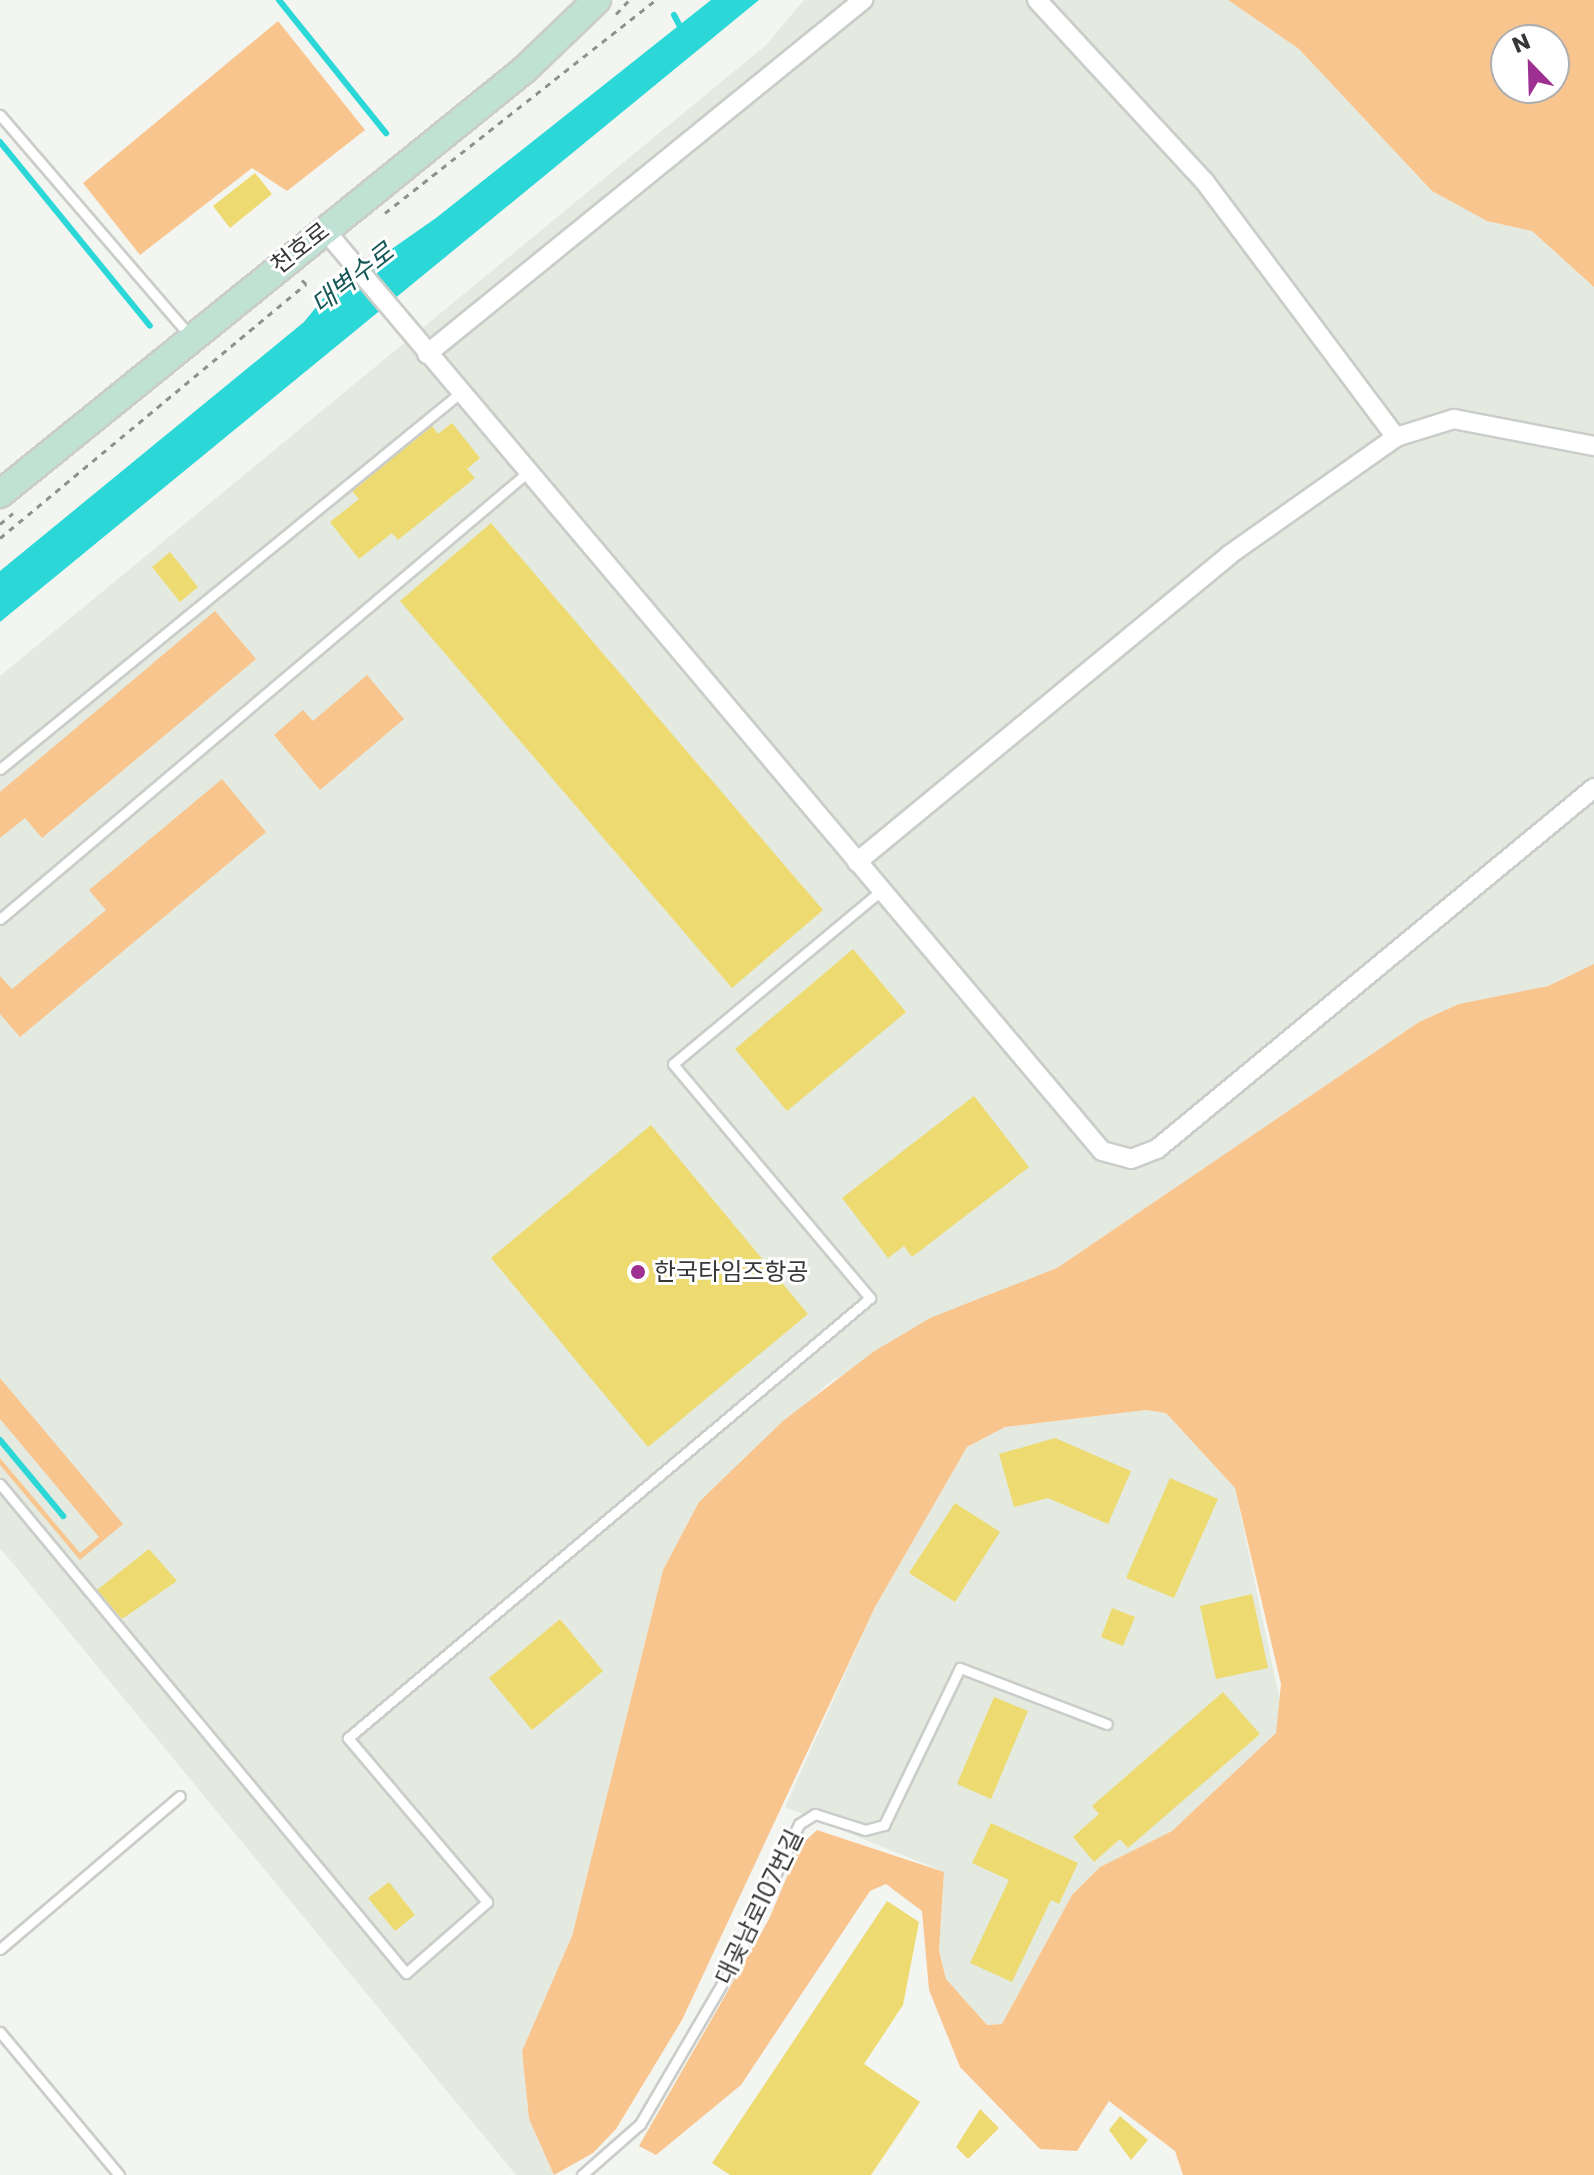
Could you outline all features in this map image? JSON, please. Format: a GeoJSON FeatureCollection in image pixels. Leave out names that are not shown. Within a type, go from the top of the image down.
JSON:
{"type":"FeatureCollection","features":[{"type":"Feature","properties":{"kind":"street","name":"천호로"},"geometry":{"type":"LineString","coordinates":[[0,494],[190,336],[524,70],[597,0]]}},
{"type":"Feature","properties":{"kind":"street"},"geometry":{"type":"LineString","coordinates":[[427,354],[863,0]]}},
{"type":"Feature","properties":{"kind":"street"},"geometry":{"type":"LineString","coordinates":[[1037,0],[1205,182],[1396,437]]}},
{"type":"Feature","properties":{"kind":"street"},"geometry":{"type":"LineString","coordinates":[[324,229],[857,862],[1074,1125],[1102,1151],[1131,1159],[1180,1131],[1594,788]]}},
{"type":"Feature","properties":{"kind":"street"},"geometry":{"type":"LineString","coordinates":[[857,862],[1229,555],[1396,437],[1454,419],[1594,446]]}},
{"type":"Feature","properties":{"kind":"lane"},"geometry":{"type":"LineString","coordinates":[[0,115],[190,336]]}},
{"type":"Feature","properties":{"kind":"lane"},"geometry":{"type":"LineString","coordinates":[[0,769],[460,393]]}},
{"type":"Feature","properties":{"kind":"lane"},"geometry":{"type":"LineString","coordinates":[[0,919],[528,472]]}},
{"type":"Feature","properties":{"kind":"lane"},"geometry":{"type":"LineString","coordinates":[[0,1484],[406,1973],[487,1902],[348,1738],[870,1298],[673,1064],[881,891]]}},
{"type":"Feature","properties":{"kind":"lane","name":"대곶남로107번길"},"geometry":{"type":"LineString","coordinates":[[582,2175],[640,2124],[733,1965],[799,1824],[815,1814],[865,1830],[884,1825],[960,1668],[1107,1724]]}},
{"type":"Feature","properties":{"kind":"lane"},"geometry":{"type":"LineString","coordinates":[[0,1949],[180,1796]]}},
{"type":"Feature","properties":{"kind":"lane"},"geometry":{"type":"LineString","coordinates":[[0,2032],[119,2175]]}},
{"type":"Feature","properties":{"kind":"path"},"geometry":{"type":"LineString","coordinates":[[374,216],[418,194],[656,0]]}},
{"type":"Feature","properties":{"kind":"path"},"geometry":{"type":"LineString","coordinates":[[0,538],[306,284],[299,277]]}},
{"type":"Feature","properties":{"kind":"shaded area"},"geometry":{"type":"Polygon","coordinates":[[[804,0],[1228,0],[1299,49],[1432,191],[1487,221],[1532,231],[1594,287],[1594,964],[1548,986],[1459,1004],[1419,1022],[1057,1268],[831,1381],[699,1502],[663,1570],[572,1936],[522,2051],[529,2119],[554,2175],[516,2175],[0,1548],[0,676],[765,46],[804,0]]]}},
{"type":"Feature","properties":{"kind":"shaded area"},"geometry":{"type":"Polygon","coordinates":[[[1228,0],[1594,0],[1594,287],[1532,231],[1487,221],[1432,191],[1299,49],[1228,0]]]}},
{"type":"Feature","properties":{"kind":"shaded area"},"geometry":{"type":"Polygon","coordinates":[[[278,21],[365,130],[287,191],[252,168],[140,255],[83,183],[278,21]]]}},
{"type":"Feature","properties":{"kind":"shaded area"},"geometry":{"type":"Polygon","coordinates":[[[215,611],[256,659],[42,838],[25,818],[0,838],[0,792],[215,611]]]}},
{"type":"Feature","properties":{"kind":"shaded area"},"geometry":{"type":"Polygon","coordinates":[[[367,675],[404,719],[320,790],[274,735],[303,710],[313,721],[367,675]]]}},
{"type":"Feature","properties":{"kind":"shaded area"},"geometry":{"type":"Polygon","coordinates":[[[222,779],[266,832],[20,1037],[0,1014],[0,976],[12,989],[106,910],[89,890],[222,779]]]}},
{"type":"Feature","properties":{"kind":"shaded area"},"geometry":{"type":"Polygon","coordinates":[[[1594,964],[1594,2175],[1183,2175],[1175,2151],[1109,2101],[1077,2151],[1040,2149],[960,2067],[929,1990],[922,1911],[886,1884],[870,1891],[741,2085],[656,2155],[639,2146],[769,1919],[800,1846],[817,1830],[944,1872],[939,1951],[946,1979],[987,2025],[1002,2024],[1072,1895],[1100,1867],[1172,1831],[1276,1733],[1281,1684],[1235,1488],[1166,1413],[1146,1410],[1005,1427],[967,1447],[875,1607],[682,2020],[616,2129],[593,2153],[554,2175],[529,2119],[522,2051],[572,1936],[663,1570],[699,1502],[783,1421],[873,1352],[930,1318],[1057,1268],[1419,1022],[1459,1004],[1548,986],[1594,964]]]}},
{"type":"Feature","properties":{"kind":"shaded area"},"geometry":{"type":"Polygon","coordinates":[[[0,1378],[123,1524],[80,1560],[0,1465],[0,1458],[80,1553],[99,1537],[0,1419],[0,1378]]]}},
{"type":"Feature","properties":{"kind":"shaded area"},"geometry":{"type":"Polygon","coordinates":[[[1146,1410],[1166,1413],[1235,1488],[1283,1716],[1276,1733],[1172,1831],[1100,1867],[1072,1895],[1002,2024],[987,2025],[946,1979],[939,1951],[944,1872],[785,1807],[875,1607],[967,1447],[1005,1427],[1146,1410]]]}},
{"type":"Feature","properties":{"kind":"water","name":"대벽수로"},"geometry":{"type":"Polygon","coordinates":[[[711,0],[759,0],[0,622],[0,571],[304,322],[326,295],[436,218],[711,0]]]}},
{"type":"Feature","properties":{"kind":"building"},"geometry":{"type":"Polygon","coordinates":[[[255,173],[272,194],[230,228],[213,206],[255,173]]]}},
{"type":"Feature","properties":{"kind":"building"},"geometry":{"type":"Polygon","coordinates":[[[452,423],[480,458],[467,469],[475,478],[398,540],[392,533],[359,559],[330,522],[359,499],[352,491],[432,426],[438,434],[452,423]]]}},
{"type":"Feature","properties":{"kind":"building"},"geometry":{"type":"Polygon","coordinates":[[[491,523],[823,910],[732,988],[400,601],[491,523]]]}},
{"type":"Feature","properties":{"kind":"building"},"geometry":{"type":"Polygon","coordinates":[[[170,552],[198,587],[180,602],[152,567],[170,552]]]}},
{"type":"Feature","properties":{"kind":"building"},"geometry":{"type":"Polygon","coordinates":[[[853,949],[906,1012],[787,1111],[735,1049],[853,949]]]}},
{"type":"Feature","properties":{"kind":"building"},"geometry":{"type":"Polygon","coordinates":[[[974,1096],[1029,1167],[912,1257],[904,1246],[888,1258],[842,1198],[974,1096]]]}},
{"type":"Feature","properties":{"kind":"building"},"geometry":{"type":"Polygon","coordinates":[[[651,1125],[808,1314],[648,1447],[491,1258],[651,1125]]]}},
{"type":"Feature","properties":{"kind":"building"},"geometry":{"type":"Polygon","coordinates":[[[1055,1438],[1131,1471],[1108,1524],[1048,1498],[1014,1507],[999,1454],[1055,1438]]]}},
{"type":"Feature","properties":{"kind":"building"},"geometry":{"type":"Polygon","coordinates":[[[1170,1478],[1218,1499],[1174,1598],[1126,1578],[1170,1478]]]}},
{"type":"Feature","properties":{"kind":"building"},"geometry":{"type":"Polygon","coordinates":[[[955,1503],[1000,1532],[955,1602],[909,1573],[955,1503]]]}},
{"type":"Feature","properties":{"kind":"building"},"geometry":{"type":"Polygon","coordinates":[[[149,1549],[177,1581],[122,1619],[97,1590],[149,1549]]]}},
{"type":"Feature","properties":{"kind":"building"},"geometry":{"type":"Polygon","coordinates":[[[1252,1594],[1268,1668],[1216,1679],[1200,1606],[1252,1594]]]}},
{"type":"Feature","properties":{"kind":"building"},"geometry":{"type":"Polygon","coordinates":[[[1112,1608],[1135,1617],[1123,1646],[1101,1637],[1112,1608]]]}},
{"type":"Feature","properties":{"kind":"building"},"geometry":{"type":"Polygon","coordinates":[[[560,1619],[603,1671],[532,1730],[489,1678],[560,1619]]]}},
{"type":"Feature","properties":{"kind":"building"},"geometry":{"type":"Polygon","coordinates":[[[1223,1692],[1260,1734],[1128,1848],[1120,1839],[1094,1862],[1073,1837],[1099,1814],[1092,1806],[1223,1692]]]}},
{"type":"Feature","properties":{"kind":"building"},"geometry":{"type":"Polygon","coordinates":[[[994,1697],[1028,1711],[991,1799],[957,1784],[994,1697]]]}},
{"type":"Feature","properties":{"kind":"building"},"geometry":{"type":"Polygon","coordinates":[[[991,1823],[1078,1863],[1059,1904],[1051,1900],[1012,1982],[970,1963],[1009,1880],[972,1863],[991,1823]]]}},
{"type":"Feature","properties":{"kind":"building"},"geometry":{"type":"Polygon","coordinates":[[[389,1882],[415,1915],[395,1931],[368,1898],[389,1882]]]}},
{"type":"Feature","properties":{"kind":"building"},"geometry":{"type":"Polygon","coordinates":[[[887,1901],[919,1922],[903,2005],[864,2064],[920,2102],[871,2175],[730,2175],[712,2163],[887,1901]]]}},
{"type":"Feature","properties":{"kind":"building"},"geometry":{"type":"Polygon","coordinates":[[[980,2109],[999,2128],[968,2159],[956,2147],[980,2109]]]}},
{"type":"Feature","properties":{"kind":"building"},"geometry":{"type":"Polygon","coordinates":[[[1120,2116],[1148,2140],[1131,2160],[1109,2130],[1120,2116]]]}},
{"type":"Feature","properties":{"kind":"waterway"},"geometry":{"type":"LineString","coordinates":[[279,0],[386,133]]}},
{"type":"Feature","properties":{"kind":"waterway"},"geometry":{"type":"LineString","coordinates":[[674,15],[682,30]]}},
{"type":"Feature","properties":{"kind":"waterway"},"geometry":{"type":"LineString","coordinates":[[0,142],[150,326]]}},
{"type":"Feature","properties":{"kind":"waterway"},"geometry":{"type":"LineString","coordinates":[[0,1440],[63,1516]]}},
{"type":"Feature","properties":{"kind":"place","name":"한국타임즈항공"},"geometry":{"type":"Point","coordinates":[638,1272]}}]}
